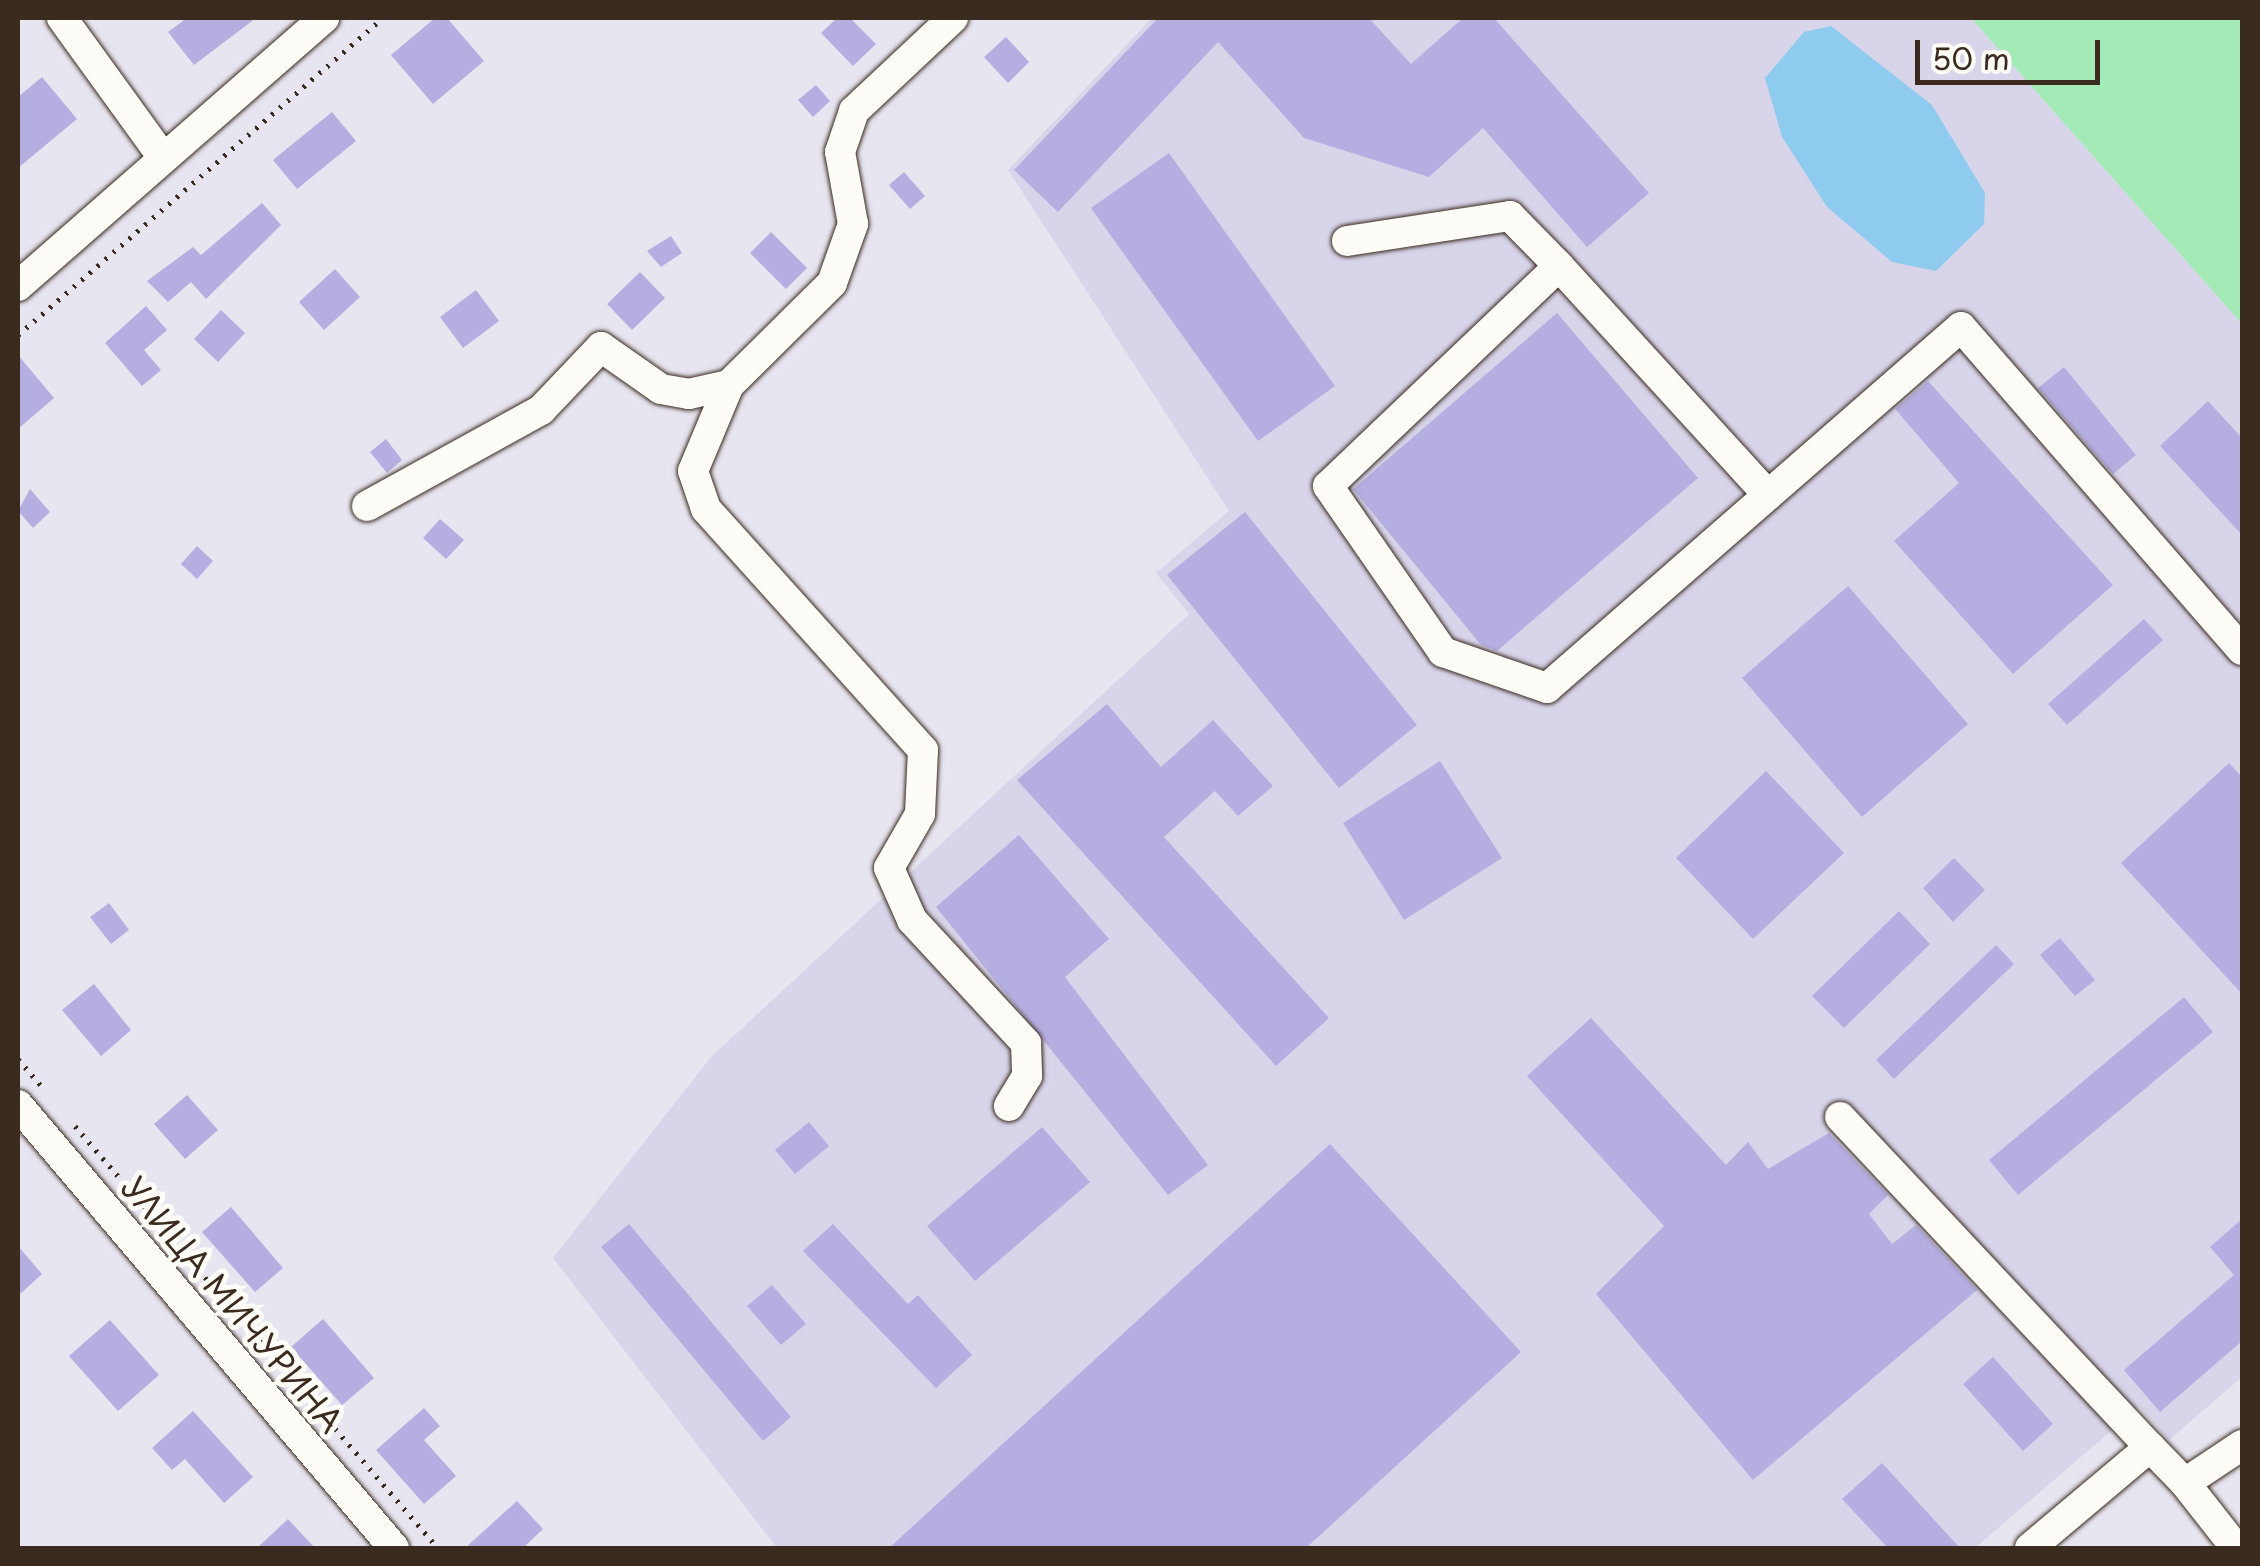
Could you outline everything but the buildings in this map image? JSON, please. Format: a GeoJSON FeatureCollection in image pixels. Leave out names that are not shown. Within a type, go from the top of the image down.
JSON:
{"type":"FeatureCollection","features":[{"type":"Feature","properties":{"kind":"street"},"geometry":{"type":"LineString","coordinates":[[62,18],[162,156]]}},
{"type":"Feature","properties":{"kind":"street"},"geometry":{"type":"LineString","coordinates":[[18,286],[324,18]]}},
{"type":"Feature","properties":{"kind":"street"},"geometry":{"type":"LineString","coordinates":[[953,18],[854,110],[840,152],[854,224],[832,283],[730,385],[693,470],[706,508],[923,750],[920,814],[888,868],[912,920],[1026,1044],[1028,1076],[1009,1106]]}},
{"type":"Feature","properties":{"kind":"street"},"geometry":{"type":"LineString","coordinates":[[1346,240],[1510,216],[1768,496]]}},
{"type":"Feature","properties":{"kind":"street"},"geometry":{"type":"LineString","coordinates":[[1558,266],[1328,486],[1443,652],[1547,688],[1961,327],[2242,650]]}},
{"type":"Feature","properties":{"kind":"street"},"geometry":{"type":"LineString","coordinates":[[368,506],[540,410],[601,348],[661,389],[689,394],[730,385]]}},
{"type":"Feature","properties":{"kind":"street","name":"УЛИЦА МИЧУРИНА"},"geometry":{"type":"LineString","coordinates":[[18,1105],[394,1548]]}},
{"type":"Feature","properties":{"kind":"street"},"geometry":{"type":"LineString","coordinates":[[1840,1117],[2185,1483],[2236,1548]]}},
{"type":"Feature","properties":{"kind":"street"},"geometry":{"type":"LineString","coordinates":[[2185,1483],[2242,1444]]}},
{"type":"Feature","properties":{"kind":"street"},"geometry":{"type":"LineString","coordinates":[[2030,1548],[2150,1447]]}},
{"type":"Feature","properties":{"kind":"path"},"geometry":{"type":"LineString","coordinates":[[18,335],[383,18]]}},
{"type":"Feature","properties":{"kind":"path"},"geometry":{"type":"LineString","coordinates":[[18,1059],[56,1104]]}},
{"type":"Feature","properties":{"kind":"path"},"geometry":{"type":"LineString","coordinates":[[68,1118],[438,1548]]}},
{"type":"Feature","properties":{"kind":"shaded area"},"geometry":{"type":"Polygon","coordinates":[[[1152,18],[1971,18],[2242,324],[2242,1377],[2169,1440],[2139,1407],[1975,1548],[777,1548],[553,1258],[711,1057],[1189,614],[1156,573],[1229,511],[1008,170],[1152,18]]]}},
{"type":"Feature","properties":{"kind":"green space"},"geometry":{"type":"Polygon","coordinates":[[[1971,18],[2242,18],[2242,324],[1971,18]]]}},
{"type":"Feature","properties":{"kind":"water"},"geometry":{"type":"Polygon","coordinates":[[[1831,26],[1932,105],[1985,193],[1984,224],[1936,271],[1892,262],[1827,207],[1782,137],[1765,78],[1804,32],[1831,26]]]}}]}
